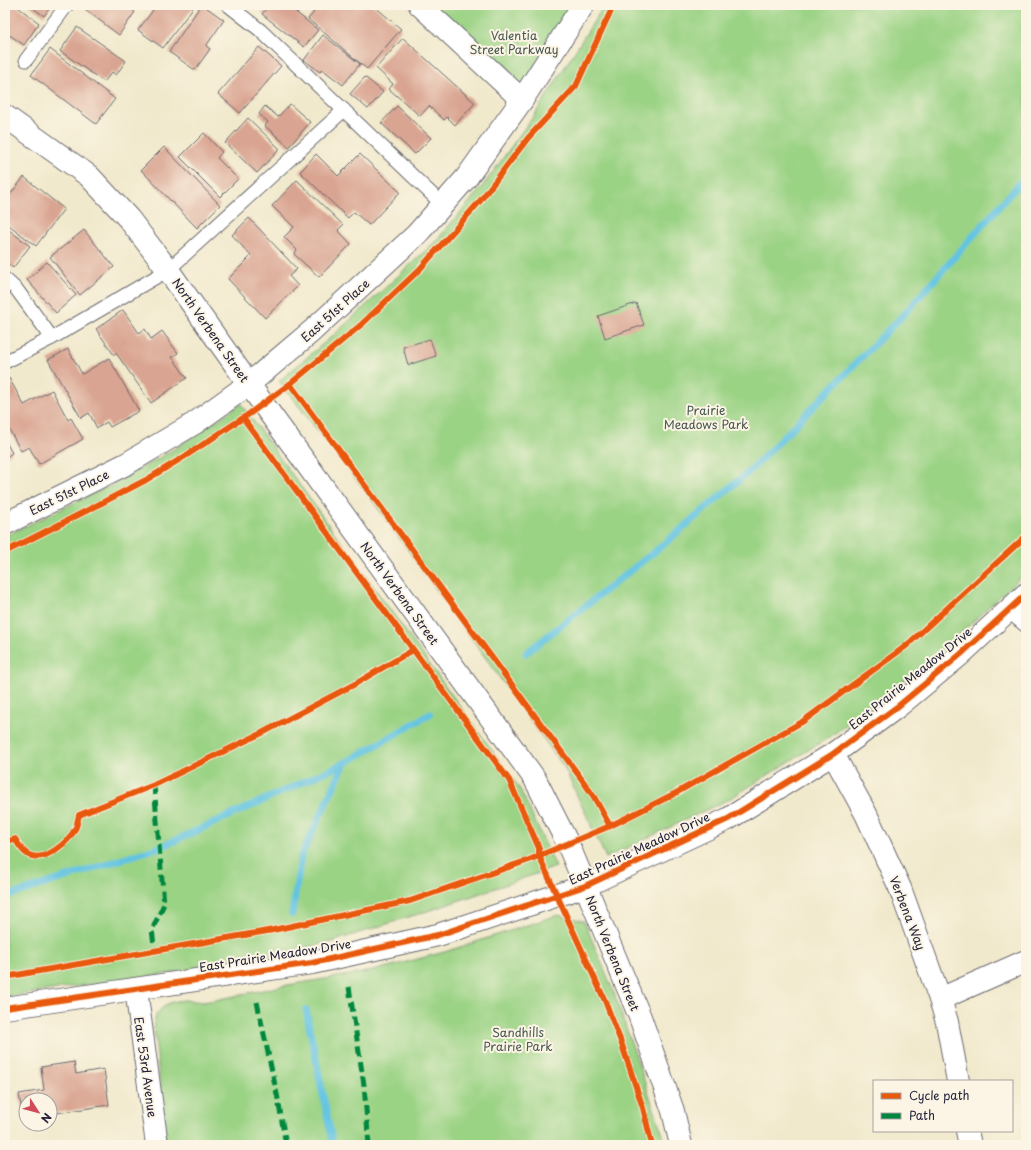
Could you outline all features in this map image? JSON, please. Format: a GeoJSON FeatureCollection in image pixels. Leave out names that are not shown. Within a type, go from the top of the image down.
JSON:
{"type":"FeatureCollection","features":[{"type":"Feature","properties":{"kind":"street"},"geometry":{"type":"LineString","coordinates":[[420,5],[522,100]]}},
{"type":"Feature","properties":{"kind":"street","name":"East 51st Place"},"geometry":{"type":"LineString","coordinates":[[5,524],[126,464],[195,423],[249,384],[312,330],[417,234],[443,205],[466,177],[522,100],[583,5]]}},
{"type":"Feature","properties":{"kind":"street","name":"North Verbena Street"},"geometry":{"type":"LineString","coordinates":[[7,120],[88,176],[129,219],[168,270],[535,779],[568,844],[640,1017],[673,1111],[681,1145]]}},
{"type":"Feature","properties":{"kind":"street","name":"East Prairie Meadow Drive"},"geometry":{"type":"LineString","coordinates":[[5,1008],[312,963],[438,935],[585,886],[728,819],[833,754],[902,702],[961,654],[1026,594]]}},
{"type":"Feature","properties":{"kind":"street","name":"Verbena Way"},"geometry":{"type":"LineString","coordinates":[[833,754],[866,814],[900,888],[947,1022],[958,1080]]}},
{"type":"Feature","properties":{"kind":"street"},"geometry":{"type":"LineString","coordinates":[[940,999],[1026,961]]}},
{"type":"Feature","properties":{"kind":"street","name":"East 53rd Avenue"},"geometry":{"type":"LineString","coordinates":[[136,989],[157,1145]]}},
{"type":"Feature","properties":{"kind":"street"},"geometry":{"type":"LineString","coordinates":[[967,1132],[970,1145]]}},
{"type":"Feature","properties":{"kind":"lane"},"geometry":{"type":"LineString","coordinates":[[26,60],[66,5]]}},
{"type":"Feature","properties":{"kind":"lane"},"geometry":{"type":"LineString","coordinates":[[228,5],[260,30],[443,205]]}},
{"type":"Feature","properties":{"kind":"lane"},"geometry":{"type":"LineString","coordinates":[[5,362],[52,338],[168,270],[344,110]]}},
{"type":"Feature","properties":{"kind":"lane"},"geometry":{"type":"LineString","coordinates":[[5,279],[17,290],[52,338]]}},
{"type":"Feature","properties":{"kind":"lane"},"geometry":{"type":"LineString","coordinates":[[1008,611],[1026,626]]}},
{"type":"Feature","properties":{"kind":"green space","name":"Valentia Street Parkway"},"geometry":{"type":"Polygon","coordinates":[[[420,5],[583,5],[522,100],[420,5]]]}},
{"type":"Feature","properties":{"kind":"green space","name":"Prairie Meadows Park"},"geometry":{"type":"Polygon","coordinates":[[[604,5],[1026,5],[1026,572],[952,641],[891,691],[831,736],[731,798],[606,858],[564,767],[364,489],[279,381],[336,333],[435,242],[482,187],[535,114],[604,5]]]}},
{"type":"Feature","properties":{"kind":"green space"},"geometry":{"type":"Polygon","coordinates":[[[241,404],[520,789],[556,867],[443,906],[331,942],[217,967],[5,997],[5,536],[112,485],[176,448],[241,404]]]}},
{"type":"Feature","properties":{"kind":"green space","name":"Sandhills Prairie Park"},"geometry":{"type":"Polygon","coordinates":[[[558,915],[584,921],[613,990],[663,1135],[665,1145],[166,1145],[154,1026],[156,1015],[169,1003],[185,1000],[203,1002],[216,1000],[282,986],[373,971],[448,951],[558,915]]]}},
{"type":"Feature","properties":{"kind":"building"},"geometry":{"type":"Polygon","coordinates":[[[5,5],[15,5],[39,23],[24,45],[8,34],[5,38],[5,5]]]}},
{"type":"Feature","properties":{"kind":"building"},"geometry":{"type":"Polygon","coordinates":[[[29,5],[52,5],[44,16],[29,5]]]}},
{"type":"Feature","properties":{"kind":"building"},"geometry":{"type":"Polygon","coordinates":[[[89,5],[126,5],[135,12],[119,35],[86,10],[89,5]]]}},
{"type":"Feature","properties":{"kind":"building"},"geometry":{"type":"Polygon","coordinates":[[[157,5],[195,5],[163,48],[138,30],[157,5]]]}},
{"type":"Feature","properties":{"kind":"building"},"geometry":{"type":"Polygon","coordinates":[[[201,5],[224,20],[206,46],[210,49],[195,70],[169,52],[201,5]]]}},
{"type":"Feature","properties":{"kind":"building"},"geometry":{"type":"Polygon","coordinates":[[[269,5],[287,5],[318,30],[304,47],[262,14],[269,5]]]}},
{"type":"Feature","properties":{"kind":"building"},"geometry":{"type":"Polygon","coordinates":[[[305,5],[373,5],[401,29],[367,69],[308,19],[314,12],[305,5]]]}},
{"type":"Feature","properties":{"kind":"building"},"geometry":{"type":"Polygon","coordinates":[[[77,27],[126,61],[116,75],[112,72],[104,82],[60,51],[77,27]]]}},
{"type":"Feature","properties":{"kind":"building"},"geometry":{"type":"Polygon","coordinates":[[[323,35],[360,64],[343,85],[322,69],[320,72],[304,60],[323,35]]]}},
{"type":"Feature","properties":{"kind":"building"},"geometry":{"type":"Polygon","coordinates":[[[403,38],[475,103],[455,125],[447,117],[444,120],[429,106],[420,116],[389,89],[393,84],[376,68],[403,38]]]}},
{"type":"Feature","properties":{"kind":"building"},"geometry":{"type":"Polygon","coordinates":[[[259,47],[281,66],[240,113],[218,94],[259,47]]]}},
{"type":"Feature","properties":{"kind":"building"},"geometry":{"type":"Polygon","coordinates":[[[50,49],[115,99],[96,124],[31,75],[50,49]]]}},
{"type":"Feature","properties":{"kind":"building"},"geometry":{"type":"Polygon","coordinates":[[[365,77],[383,92],[368,109],[350,94],[365,77]]]}},
{"type":"Feature","properties":{"kind":"building"},"geometry":{"type":"Polygon","coordinates":[[[290,104],[310,122],[289,147],[265,126],[268,122],[259,114],[265,106],[278,117],[290,104]]]}},
{"type":"Feature","properties":{"kind":"building"},"geometry":{"type":"Polygon","coordinates":[[[397,106],[431,138],[415,154],[381,123],[397,106]]]}},
{"type":"Feature","properties":{"kind":"building"},"geometry":{"type":"Polygon","coordinates":[[[248,118],[280,149],[257,173],[225,143],[248,118]]]}},
{"type":"Feature","properties":{"kind":"building"},"geometry":{"type":"Polygon","coordinates":[[[204,133],[222,152],[217,158],[238,179],[220,197],[180,157],[204,133]]]}},
{"type":"Feature","properties":{"kind":"building"},"geometry":{"type":"Polygon","coordinates":[[[164,147],[220,205],[197,228],[141,170],[164,147]]]}},
{"type":"Feature","properties":{"kind":"building"},"geometry":{"type":"Polygon","coordinates":[[[316,154],[338,176],[360,154],[400,192],[369,225],[354,212],[348,218],[300,172],[316,154]]]}},
{"type":"Feature","properties":{"kind":"building"},"geometry":{"type":"Polygon","coordinates":[[[24,177],[64,209],[36,246],[5,222],[5,201],[24,177]]]}},
{"type":"Feature","properties":{"kind":"building"},"geometry":{"type":"Polygon","coordinates":[[[297,180],[343,225],[338,230],[351,244],[319,277],[294,254],[297,250],[284,237],[294,227],[272,206],[297,180]]]}},
{"type":"Feature","properties":{"kind":"building"},"geometry":{"type":"Polygon","coordinates":[[[249,218],[297,269],[289,276],[298,286],[265,318],[228,279],[251,256],[232,235],[249,218]]]}},
{"type":"Feature","properties":{"kind":"building"},"geometry":{"type":"Polygon","coordinates":[[[5,227],[30,246],[13,268],[5,261],[5,227]]]}},
{"type":"Feature","properties":{"kind":"building"},"geometry":{"type":"Polygon","coordinates":[[[84,230],[114,267],[80,295],[50,257],[84,230]]]}},
{"type":"Feature","properties":{"kind":"building"},"geometry":{"type":"Polygon","coordinates":[[[47,262],[76,295],[56,313],[27,280],[47,262]]]}},
{"type":"Feature","properties":{"kind":"building"},"geometry":{"type":"Polygon","coordinates":[[[636,303],[644,325],[605,338],[598,316],[636,303]]]}},
{"type":"Feature","properties":{"kind":"building"},"geometry":{"type":"Polygon","coordinates":[[[123,310],[139,333],[145,329],[151,339],[162,331],[178,353],[172,357],[187,378],[151,403],[116,353],[114,355],[96,329],[123,310]]]}},
{"type":"Feature","properties":{"kind":"building"},"geometry":{"type":"Polygon","coordinates":[[[430,339],[436,356],[408,365],[403,347],[430,339]]]}},
{"type":"Feature","properties":{"kind":"building"},"geometry":{"type":"Polygon","coordinates":[[[68,349],[82,374],[109,358],[139,411],[110,427],[107,422],[97,428],[89,413],[81,418],[48,360],[68,349]]]}},
{"type":"Feature","properties":{"kind":"building"},"geometry":{"type":"Polygon","coordinates":[[[9,378],[24,405],[52,390],[68,420],[71,418],[83,439],[39,464],[29,447],[21,451],[5,422],[5,380],[9,378]]]}},
{"type":"Feature","properties":{"kind":"building"},"geometry":{"type":"Polygon","coordinates":[[[5,440],[12,453],[5,458],[5,440]]]}},
{"type":"Feature","properties":{"kind":"building"},"geometry":{"type":"Polygon","coordinates":[[[74,1062],[76,1074],[104,1069],[109,1105],[58,1113],[58,1092],[32,1092],[44,1090],[41,1067],[74,1062]]]}},
{"type":"Feature","properties":{"kind":"waterway"},"geometry":{"type":"LineString","coordinates":[[526,653],[658,549],[752,469],[906,312],[1026,176]]}},
{"type":"Feature","properties":{"kind":"waterway"},"geometry":{"type":"LineString","coordinates":[[5,897],[163,846],[345,763],[430,714]]}},
{"type":"Feature","properties":{"kind":"waterway"},"geometry":{"type":"LineString","coordinates":[[292,914],[301,856],[345,763]]}},
{"type":"Feature","properties":{"kind":"waterway"},"geometry":{"type":"LineString","coordinates":[[306,1010],[333,1145]]}},
{"type":"Feature","properties":{"kind":"marked path"},"geometry":{"type":"LineString","coordinates":[[154,785],[164,904],[152,930],[155,951]]}},
{"type":"Feature","properties":{"kind":"marked path"},"geometry":{"type":"LineString","coordinates":[[349,987],[364,1085],[369,1145]]}},
{"type":"Feature","properties":{"kind":"marked path"},"geometry":{"type":"LineString","coordinates":[[257,1002],[278,1099],[286,1145]]}},
{"type":"Feature","properties":{"kind":"cycle path"},"geometry":{"type":"LineString","coordinates":[[5,552],[146,480],[187,455],[249,414],[290,384],[362,324],[419,270],[480,201],[528,138],[576,86],[614,5]]}},
{"type":"Feature","properties":{"kind":"cycle path"},"geometry":{"type":"LineString","coordinates":[[290,384],[583,781],[594,797],[610,826]]}},
{"type":"Feature","properties":{"kind":"cycle path"},"geometry":{"type":"LineString","coordinates":[[243,418],[509,780],[539,848],[539,856],[605,1001],[621,1042],[643,1108],[652,1145]]}},
{"type":"Feature","properties":{"kind":"cycle path"},"geometry":{"type":"LineString","coordinates":[[5,977],[273,930],[410,901],[529,860],[610,826],[674,794],[802,722],[906,646],[1026,536]]}},
{"type":"Feature","properties":{"kind":"cycle path"},"geometry":{"type":"LineString","coordinates":[[5,1008],[312,963],[438,935],[585,886],[728,819],[833,754],[897,707],[961,654],[1026,594]]}},
{"type":"Feature","properties":{"kind":"cycle path"},"geometry":{"type":"LineString","coordinates":[[5,842],[15,839],[24,852],[35,857],[49,853],[63,844],[73,833],[79,815],[154,785],[262,733],[355,684],[413,650]]}}]}
